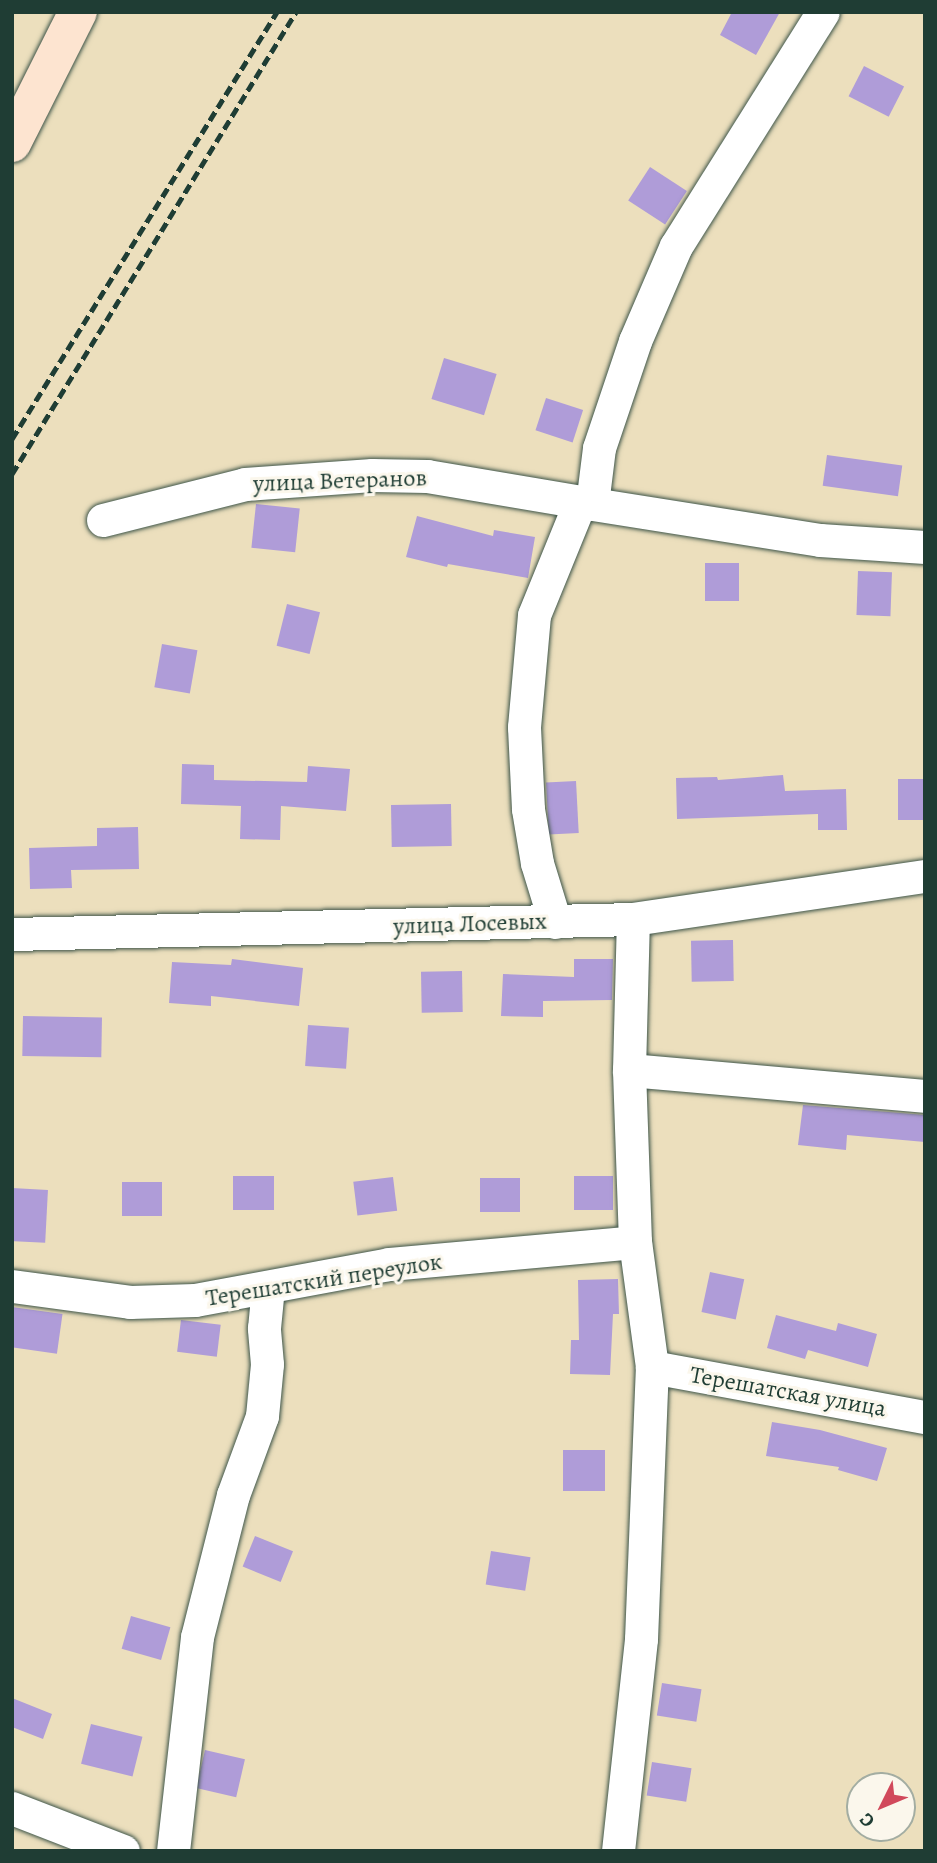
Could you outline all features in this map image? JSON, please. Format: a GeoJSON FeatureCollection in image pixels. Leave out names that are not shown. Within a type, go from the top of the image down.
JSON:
{"type":"FeatureCollection","features":[{"type":"Feature","properties":{"kind":"main road"},"geometry":{"type":"LineString","coordinates":[[12,143],[78,12]]}},
{"type":"Feature","properties":{"kind":"street"},"geometry":{"type":"LineString","coordinates":[[555,922],[537,863],[528,809],[524,727],[534,615],[586,503],[603,436],[635,341],[677,246],[823,12]]}},
{"type":"Feature","properties":{"kind":"street","name":"улица Ветеранов"},"geometry":{"type":"LineString","coordinates":[[103,520],[245,484],[372,475],[428,476],[820,540],[925,547]]}},
{"type":"Feature","properties":{"kind":"street","name":"улица Лосевых"},"geometry":{"type":"LineString","coordinates":[[12,934],[633,919],[925,876]]}},
{"type":"Feature","properties":{"kind":"street"},"geometry":{"type":"LineString","coordinates":[[618,1851],[641,1639],[652,1367],[635,1242],[629,1070],[633,919]]}},
{"type":"Feature","properties":{"kind":"street"},"geometry":{"type":"LineString","coordinates":[[629,1070],[925,1096]]}},
{"type":"Feature","properties":{"kind":"street","name":"Терешатский переулок"},"geometry":{"type":"LineString","coordinates":[[12,1286],[130,1302],[195,1300],[389,1265],[635,1242]]}},
{"type":"Feature","properties":{"kind":"street"},"geometry":{"type":"LineString","coordinates":[[173,1851],[197,1637],[233,1495],[262,1416],[267,1364],[264,1328],[268,1287]]}},
{"type":"Feature","properties":{"kind":"street","name":"Терешатская улица"},"geometry":{"type":"LineString","coordinates":[[652,1367],[925,1417]]}},
{"type":"Feature","properties":{"kind":"street"},"geometry":{"type":"LineString","coordinates":[[12,1808],[123,1851]]}},
{"type":"Feature","properties":{"kind":"building"},"geometry":{"type":"Polygon","coordinates":[[[732,12],[780,12],[756,55],[720,35],[732,12]]]}},
{"type":"Feature","properties":{"kind":"building"},"geometry":{"type":"Polygon","coordinates":[[[864,66],[904,86],[889,117],[849,96],[864,66]]]}},
{"type":"Feature","properties":{"kind":"building"},"geometry":{"type":"Polygon","coordinates":[[[650,167],[687,191],[665,225],[628,201],[650,167]]]}},
{"type":"Feature","properties":{"kind":"building"},"geometry":{"type":"Polygon","coordinates":[[[444,358],[497,374],[484,415],[431,399],[444,358]]]}},
{"type":"Feature","properties":{"kind":"building"},"geometry":{"type":"Polygon","coordinates":[[[546,398],[583,410],[573,442],[535,430],[546,398]]]}},
{"type":"Feature","properties":{"kind":"building"},"geometry":{"type":"Polygon","coordinates":[[[827,455],[902,466],[898,496],[823,486],[827,455]]]}},
{"type":"Feature","properties":{"kind":"building"},"geometry":{"type":"Polygon","coordinates":[[[256,504],[300,509],[295,552],[251,548],[256,504]]]}},
{"type":"Feature","properties":{"kind":"building"},"geometry":{"type":"Polygon","coordinates":[[[417,516],[493,536],[494,530],[535,537],[528,578],[448,564],[447,567],[406,557],[417,516]]]}},
{"type":"Feature","properties":{"kind":"building"},"geometry":{"type":"Polygon","coordinates":[[[705,563],[739,563],[739,601],[705,601],[705,563]]]}},
{"type":"Feature","properties":{"kind":"building"},"geometry":{"type":"Polygon","coordinates":[[[858,571],[892,572],[890,616],[856,615],[858,571]]]}},
{"type":"Feature","properties":{"kind":"building"},"geometry":{"type":"Polygon","coordinates":[[[287,604],[320,612],[310,654],[277,646],[287,604]]]}},
{"type":"Feature","properties":{"kind":"building"},"geometry":{"type":"Polygon","coordinates":[[[162,644],[197,650],[190,694],[154,687],[162,644]]]}},
{"type":"Feature","properties":{"kind":"building"},"geometry":{"type":"Polygon","coordinates":[[[182,764],[214,765],[214,780],[307,782],[308,766],[350,769],[346,811],[281,806],[280,840],[240,839],[241,806],[181,804],[182,764]]]}},
{"type":"Feature","properties":{"kind":"building"},"geometry":{"type":"Polygon","coordinates":[[[783,775],[785,791],[846,789],[847,830],[818,830],[818,814],[677,819],[676,778],[717,777],[718,780],[783,775]]]}},
{"type":"Feature","properties":{"kind":"building"},"geometry":{"type":"Polygon","coordinates":[[[898,779],[925,779],[925,820],[898,820],[898,779]]]}},
{"type":"Feature","properties":{"kind":"building"},"geometry":{"type":"Polygon","coordinates":[[[576,781],[579,833],[549,834],[546,783],[576,781]]]}},
{"type":"Feature","properties":{"kind":"building"},"geometry":{"type":"Polygon","coordinates":[[[451,804],[452,846],[392,847],[391,805],[451,804]]]}},
{"type":"Feature","properties":{"kind":"building"},"geometry":{"type":"Polygon","coordinates":[[[138,827],[139,869],[71,870],[72,888],[30,889],[29,848],[97,846],[97,828],[138,827]]]}},
{"type":"Feature","properties":{"kind":"building"},"geometry":{"type":"Polygon","coordinates":[[[733,940],[734,981],[692,982],[691,941],[733,940]]]}},
{"type":"Feature","properties":{"kind":"building"},"geometry":{"type":"Polygon","coordinates":[[[232,959],[303,968],[299,1006],[211,996],[211,1006],[169,1003],[172,962],[231,965],[232,959]]]}},
{"type":"Feature","properties":{"kind":"building"},"geometry":{"type":"Polygon","coordinates":[[[574,959],[613,959],[612,1000],[543,1001],[543,1017],[501,1016],[503,974],[574,977],[574,959]]]}},
{"type":"Feature","properties":{"kind":"building"},"geometry":{"type":"Polygon","coordinates":[[[462,971],[463,1012],[422,1013],[421,972],[462,971]]]}},
{"type":"Feature","properties":{"kind":"building"},"geometry":{"type":"Polygon","coordinates":[[[23,1016],[102,1017],[101,1057],[22,1056],[23,1016]]]}},
{"type":"Feature","properties":{"kind":"building"},"geometry":{"type":"Polygon","coordinates":[[[308,1025],[349,1028],[346,1069],[305,1066],[308,1025]]]}},
{"type":"Feature","properties":{"kind":"building"},"geometry":{"type":"Polygon","coordinates":[[[803,1105],[925,1115],[925,1142],[847,1135],[846,1150],[798,1145],[803,1105]]]}},
{"type":"Feature","properties":{"kind":"building"},"geometry":{"type":"Polygon","coordinates":[[[233,1176],[274,1176],[274,1210],[233,1210],[233,1176]]]}},
{"type":"Feature","properties":{"kind":"building"},"geometry":{"type":"Polygon","coordinates":[[[574,1176],[613,1176],[613,1210],[574,1210],[574,1176]]]}},
{"type":"Feature","properties":{"kind":"building"},"geometry":{"type":"Polygon","coordinates":[[[393,1177],[397,1211],[357,1216],[353,1182],[393,1177]]]}},
{"type":"Feature","properties":{"kind":"building"},"geometry":{"type":"Polygon","coordinates":[[[480,1178],[520,1178],[520,1212],[480,1212],[480,1178]]]}},
{"type":"Feature","properties":{"kind":"building"},"geometry":{"type":"Polygon","coordinates":[[[122,1182],[162,1182],[162,1216],[122,1216],[122,1182]]]}},
{"type":"Feature","properties":{"kind":"building"},"geometry":{"type":"Polygon","coordinates":[[[12,1188],[48,1190],[45,1243],[12,1241],[12,1188]]]}},
{"type":"Feature","properties":{"kind":"building"},"geometry":{"type":"Polygon","coordinates":[[[710,1272],[744,1279],[736,1319],[701,1312],[710,1272]]]}},
{"type":"Feature","properties":{"kind":"building"},"geometry":{"type":"Polygon","coordinates":[[[618,1279],[619,1314],[613,1314],[610,1375],[570,1374],[571,1340],[579,1340],[578,1280],[618,1279]]]}},
{"type":"Feature","properties":{"kind":"building"},"geometry":{"type":"Polygon","coordinates":[[[12,1307],[63,1314],[57,1354],[12,1347],[12,1307]]]}},
{"type":"Feature","properties":{"kind":"building"},"geometry":{"type":"Polygon","coordinates":[[[776,1315],[836,1331],[838,1323],[877,1334],[868,1367],[808,1350],[805,1359],[767,1348],[776,1315]]]}},
{"type":"Feature","properties":{"kind":"building"},"geometry":{"type":"Polygon","coordinates":[[[181,1320],[221,1325],[217,1357],[177,1352],[181,1320]]]}},
{"type":"Feature","properties":{"kind":"building"},"geometry":{"type":"Polygon","coordinates":[[[772,1422],[820,1430],[887,1448],[877,1481],[838,1470],[839,1467],[766,1456],[772,1422]]]}},
{"type":"Feature","properties":{"kind":"building"},"geometry":{"type":"Polygon","coordinates":[[[563,1450],[605,1450],[605,1491],[563,1491],[563,1450]]]}},
{"type":"Feature","properties":{"kind":"building"},"geometry":{"type":"Polygon","coordinates":[[[255,1536],[293,1551],[281,1582],[243,1567],[255,1536]]]}},
{"type":"Feature","properties":{"kind":"building"},"geometry":{"type":"Polygon","coordinates":[[[491,1551],[531,1557],[525,1591],[486,1585],[491,1551]]]}},
{"type":"Feature","properties":{"kind":"building"},"geometry":{"type":"Polygon","coordinates":[[[131,1616],[170,1627],[161,1660],[122,1649],[131,1616]]]}},
{"type":"Feature","properties":{"kind":"building"},"geometry":{"type":"Polygon","coordinates":[[[662,1683],[702,1689],[696,1722],[657,1716],[662,1683]]]}},
{"type":"Feature","properties":{"kind":"building"},"geometry":{"type":"Polygon","coordinates":[[[12,1698],[52,1714],[43,1739],[12,1727],[12,1698]]]}},
{"type":"Feature","properties":{"kind":"building"},"geometry":{"type":"Polygon","coordinates":[[[91,1724],[142,1737],[133,1777],[81,1764],[91,1724]]]}},
{"type":"Feature","properties":{"kind":"building"},"geometry":{"type":"Polygon","coordinates":[[[205,1750],[245,1759],[236,1797],[196,1788],[205,1750]]]}},
{"type":"Feature","properties":{"kind":"building"},"geometry":{"type":"Polygon","coordinates":[[[652,1762],[692,1768],[686,1802],[647,1796],[652,1762]]]}},
{"type":"Feature","properties":{"kind":"railway"},"geometry":{"type":"LineString","coordinates":[[12,439],[277,12]]}},
{"type":"Feature","properties":{"kind":"railway"},"geometry":{"type":"LineString","coordinates":[[12,474],[296,12]]}}]}
